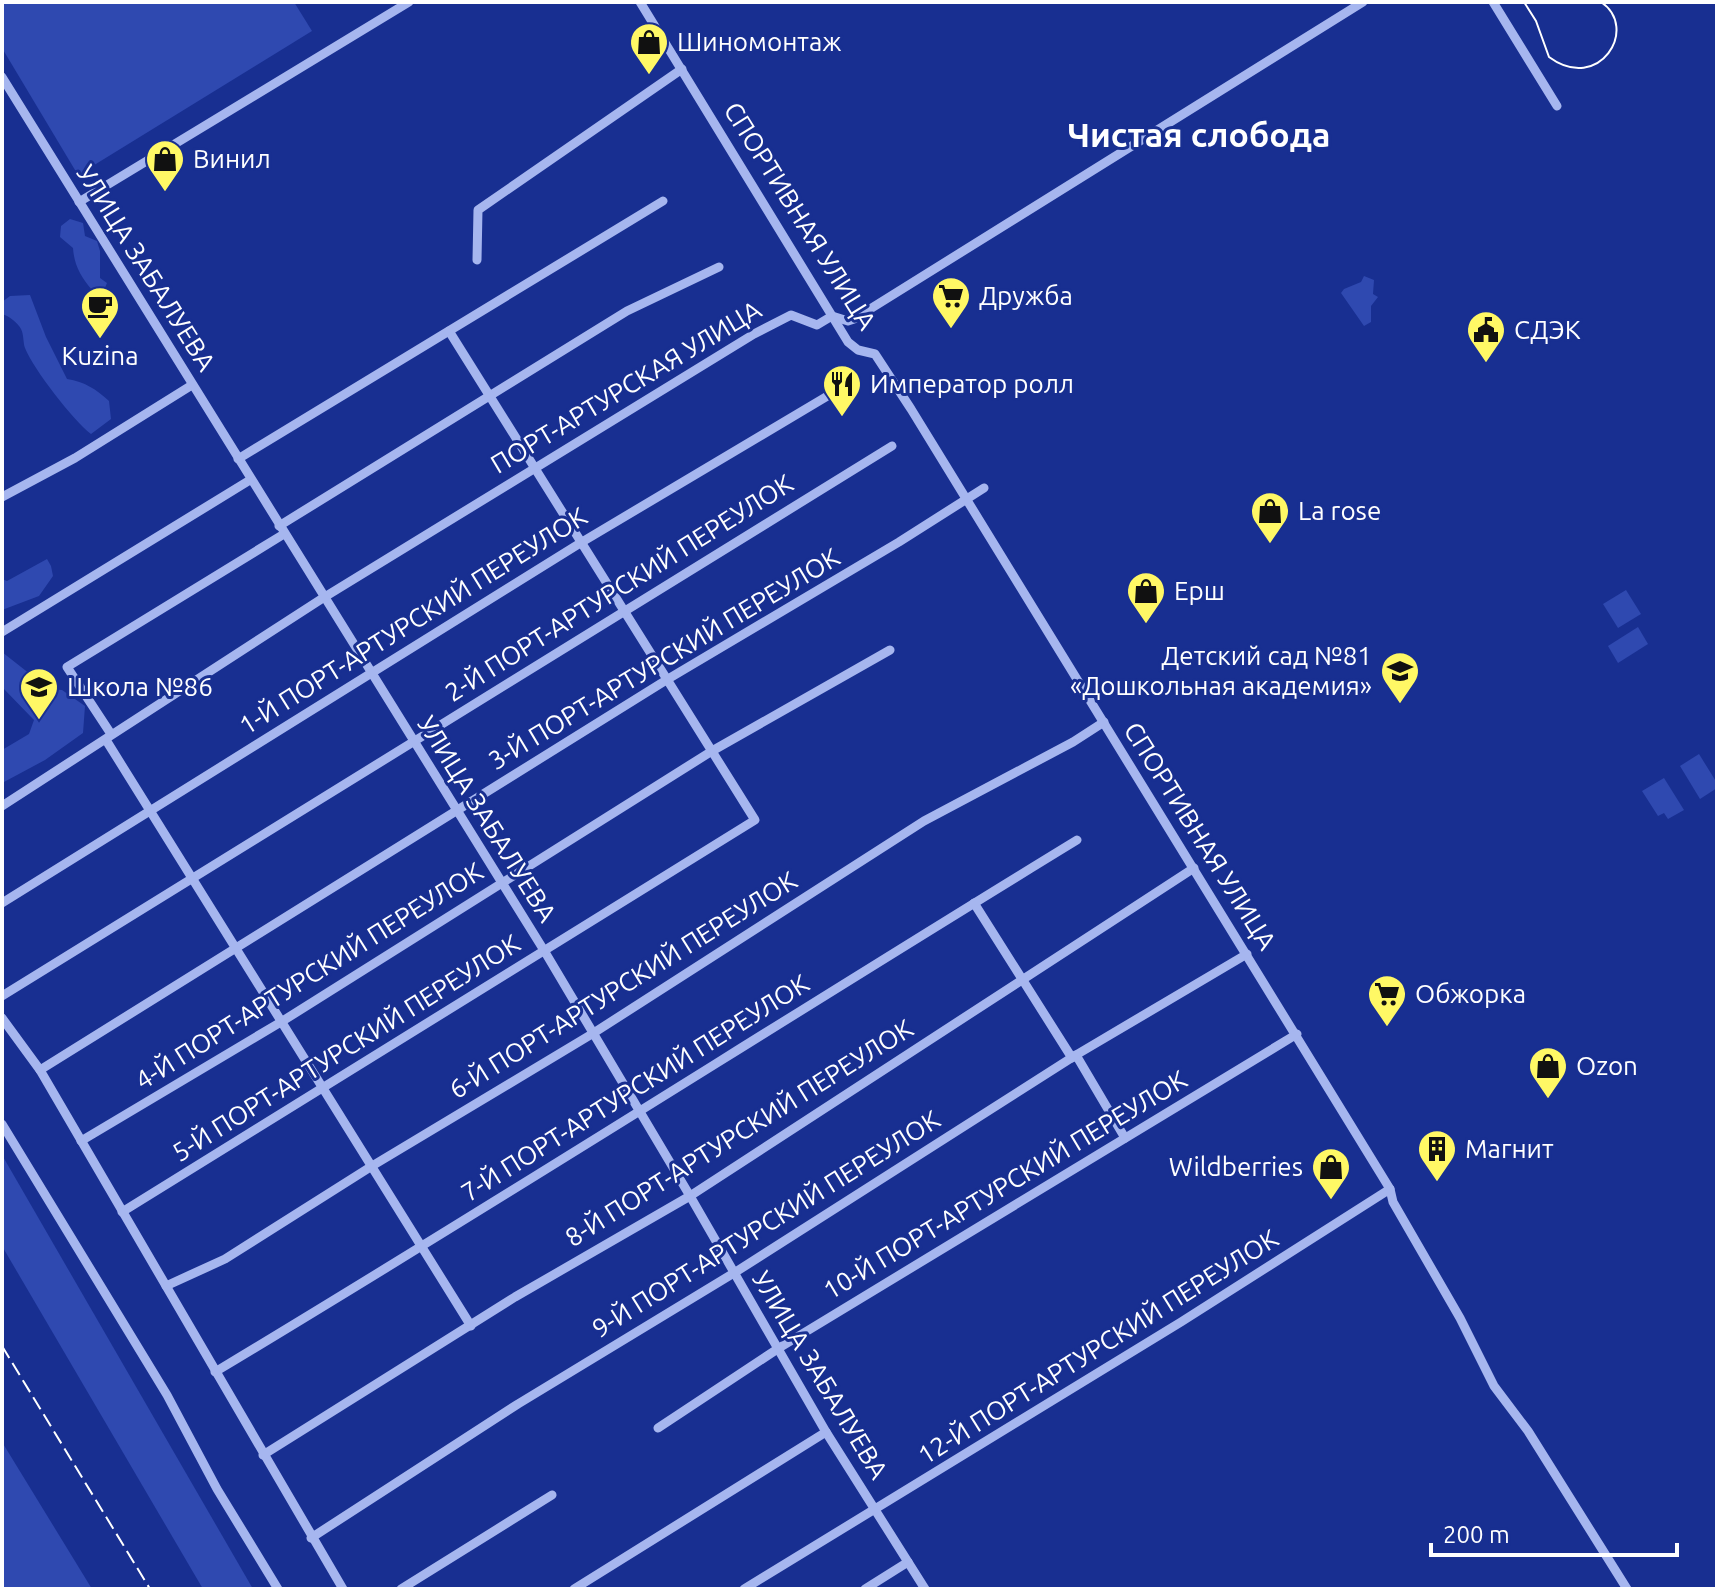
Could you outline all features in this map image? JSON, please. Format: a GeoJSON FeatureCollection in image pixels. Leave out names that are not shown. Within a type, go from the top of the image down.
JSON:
{"type":"FeatureCollection","features":[{"type":"Feature","properties":{"kind":"street","name":"СПОРТИВНАЯ УЛИЦА"},"geometry":{"type":"LineString","coordinates":[[640,2],[848,342],[858,350],[875,354],[967,499],[1390,1189],[1393,1202],[1453,1306],[1494,1386],[1528,1431],[1627,1589]]}},
{"type":"Feature","properties":{"kind":"street","name":"ПОРТ-АРТУРСКАЯ УЛИЦА"},"geometry":{"type":"LineString","coordinates":[[2,806],[323,598],[766,327],[791,315],[817,325],[832,316],[848,321],[854,319],[1363,2]]}},
{"type":"Feature","properties":{"kind":"street"},"geometry":{"type":"LineString","coordinates":[[1493,2],[1557,106]]}},
{"type":"Feature","properties":{"kind":"street"},"geometry":{"type":"LineString","coordinates":[[79,202],[407,3]]}},
{"type":"Feature","properties":{"kind":"street"},"geometry":{"type":"LineString","coordinates":[[477,260],[478,210],[682,69]]}},
{"type":"Feature","properties":{"kind":"street","name":"УЛИЦА ЗАБАЛУЕВА"},"geometry":{"type":"LineString","coordinates":[[2,77],[545,952],[826,1432],[925,1589]]}},
{"type":"Feature","properties":{"kind":"street"},"geometry":{"type":"LineString","coordinates":[[238,459],[663,201]]}},
{"type":"Feature","properties":{"kind":"street"},"geometry":{"type":"LineString","coordinates":[[471,1326],[150,810],[67,667],[627,311],[719,267]]}},
{"type":"Feature","properties":{"kind":"street"},"geometry":{"type":"LineString","coordinates":[[449,331],[712,751]]}},
{"type":"Feature","properties":{"kind":"street","name":"1-Й ПОРТ-АРТУРСКИЙ ПЕРЕУЛОК"},"geometry":{"type":"LineString","coordinates":[[2,903],[582,542],[851,382]]}},
{"type":"Feature","properties":{"kind":"street"},"geometry":{"type":"LineString","coordinates":[[2,497],[75,458],[192,385]]}},
{"type":"Feature","properties":{"kind":"street","name":"2-Й ПОРТ-АРТУРСКИЙ ПЕРЕУЛОК"},"geometry":{"type":"LineString","coordinates":[[2,996],[892,446]]}},
{"type":"Feature","properties":{"kind":"street"},"geometry":{"type":"LineString","coordinates":[[2,632],[250,480]]}},
{"type":"Feature","properties":{"kind":"street","name":"3-Й ПОРТ-АРТУРСКИЙ ПЕРЕУЛОК"},"geometry":{"type":"LineString","coordinates":[[40,1070],[668,679],[984,488]]}},
{"type":"Feature","properties":{"kind":"street","name":"4-Й ПОРТ-АРТУРСКИЙ ПЕРЕУЛОК"},"geometry":{"type":"LineString","coordinates":[[81,1141],[281,1022],[712,751],[890,650]]}},
{"type":"Feature","properties":{"kind":"street","name":"6-Й ПОРТ-АРТУРСКИЙ ПЕРЕУЛОК"},"geometry":{"type":"LineString","coordinates":[[166,1286],[225,1259],[372,1166],[592,1034],[924,821],[1073,742],[1104,722]]}},
{"type":"Feature","properties":{"kind":"street","name":"5-Й ПОРТ-АРТУРСКИЙ ПЕРЕУЛОК"},"geometry":{"type":"LineString","coordinates":[[122,1212],[755,820],[712,751]]}},
{"type":"Feature","properties":{"kind":"street","name":"7-Й ПОРТ-АРТУРСКИЙ ПЕРЕУЛОК"},"geometry":{"type":"LineString","coordinates":[[215,1372],[641,1112],[782,1020],[1077,840]]}},
{"type":"Feature","properties":{"kind":"street","name":"8-Й ПОРТ-АРТУРСКИЙ ПЕРЕУЛОК"},"geometry":{"type":"LineString","coordinates":[[263,1455],[528,1289],[690,1196],[1194,868]]}},
{"type":"Feature","properties":{"kind":"street"},"geometry":{"type":"LineString","coordinates":[[974,903],[1125,1138]]}},
{"type":"Feature","properties":{"kind":"street","name":"9-Й ПОРТ-АРТУРСКИЙ ПЕРЕУЛОК"},"geometry":{"type":"LineString","coordinates":[[311,1538],[518,1404],[734,1273],[1074,1057],[1247,954]]}},
{"type":"Feature","properties":{"kind":"street"},"geometry":{"type":"LineString","coordinates":[[2,1018],[40,1070],[343,1589]]}},
{"type":"Feature","properties":{"kind":"street","name":"10-Й ПОРТ-АРТУРСКИЙ ПЕРЕУЛОК"},"geometry":{"type":"LineString","coordinates":[[658,1428],[779,1348],[1297,1034]]}},
{"type":"Feature","properties":{"kind":"street"},"geometry":{"type":"LineString","coordinates":[[2,1124],[167,1395],[217,1489],[278,1589]]}},
{"type":"Feature","properties":{"kind":"street","name":"12-Й ПОРТ-АРТУРСКИЙ ПЕРЕУЛОК"},"geometry":{"type":"LineString","coordinates":[[744,1589],[1244,1283],[1390,1189]]}},
{"type":"Feature","properties":{"kind":"street"},"geometry":{"type":"LineString","coordinates":[[574,1589],[826,1432]]}},
{"type":"Feature","properties":{"kind":"street"},"geometry":{"type":"LineString","coordinates":[[401,1589],[552,1495]]}},
{"type":"Feature","properties":{"kind":"street"},"geometry":{"type":"LineString","coordinates":[[865,1589],[908,1562]]}},
{"type":"Feature","properties":{"kind":"shaded area"},"geometry":{"type":"Polygon","coordinates":[[[2,2],[294,2],[312,31],[78,175],[2,48],[2,2]]]}},
{"type":"Feature","properties":{"kind":"shaded area"},"geometry":{"type":"Polygon","coordinates":[[[70,219],[83,223],[85,236],[97,241],[100,278],[107,283],[104,290],[92,290],[79,270],[73,248],[60,237],[61,226],[70,219]]]}},
{"type":"Feature","properties":{"kind":"shaded area"},"geometry":{"type":"Polygon","coordinates":[[[1364,276],[1374,280],[1373,294],[1378,297],[1371,306],[1371,322],[1364,326],[1341,293],[1361,282],[1364,276]]]}},
{"type":"Feature","properties":{"kind":"shaded area"},"geometry":{"type":"Polygon","coordinates":[[[30,295],[67,379],[90,387],[109,401],[111,419],[91,434],[37,369],[25,348],[20,327],[2,314],[2,302],[10,296],[30,295]]]}},
{"type":"Feature","properties":{"kind":"shaded area"},"geometry":{"type":"Polygon","coordinates":[[[47,559],[53,576],[39,596],[2,610],[2,579],[7,581],[47,559]]]}},
{"type":"Feature","properties":{"kind":"shaded area"},"geometry":{"type":"Polygon","coordinates":[[[1626,590],[1641,614],[1618,628],[1603,604],[1626,590]]]}},
{"type":"Feature","properties":{"kind":"shaded area"},"geometry":{"type":"Polygon","coordinates":[[[1638,627],[1648,644],[1618,663],[1608,646],[1638,627]]]}},
{"type":"Feature","properties":{"kind":"shaded area","name":"Школа №86"},"geometry":{"type":"Polygon","coordinates":[[[2,652],[49,689],[62,690],[85,706],[83,733],[45,760],[4,782],[2,750],[29,734],[34,720],[2,687],[2,652]]]}},
{"type":"Feature","properties":{"kind":"shaded area"},"geometry":{"type":"Polygon","coordinates":[[[1699,754],[1717,783],[1717,788],[1700,799],[1680,766],[1699,754]]]}},
{"type":"Feature","properties":{"kind":"shaded area"},"geometry":{"type":"Polygon","coordinates":[[[1664,778],[1684,810],[1668,819],[1664,813],[1658,816],[1642,791],[1664,778]]]}},
{"type":"Feature","properties":{"kind":"shaded area"},"geometry":{"type":"Polygon","coordinates":[[[2,1155],[253,1589],[203,1589],[2,1246],[2,1155]]]}},
{"type":"Feature","properties":{"kind":"shaded area"},"geometry":{"type":"Polygon","coordinates":[[[2,1442],[92,1589],[2,1589],[2,1442]]]}},
{"type":"Feature","properties":{"kind":"tram line"},"geometry":{"type":"LineString","coordinates":[[1524,2],[1536,21],[1549,57],[1567,66],[1584,68],[1598,63],[1615,41],[1616,27],[1612,13],[1601,2]]}},
{"type":"Feature","properties":{"kind":"railway"},"geometry":{"type":"LineString","coordinates":[[2,1346],[150,1589]]}},
{"type":"Feature","properties":{"kind":"place","name":"Шиномонтаж"},"geometry":{"type":"Point","coordinates":[649,76]}},
{"type":"Feature","properties":{"kind":"place","name":"Винил"},"geometry":{"type":"Point","coordinates":[165,193]}},
{"type":"Feature","properties":{"kind":"place","name":"Дружба"},"geometry":{"type":"Point","coordinates":[951,330]}},
{"type":"Feature","properties":{"kind":"place","name":"Kuzina"},"geometry":{"type":"Point","coordinates":[100,340]}},
{"type":"Feature","properties":{"kind":"place","name":"СДЭК"},"geometry":{"type":"Point","coordinates":[1486,364]}},
{"type":"Feature","properties":{"kind":"place","name":"Император ролл"},"geometry":{"type":"Point","coordinates":[842,418]}},
{"type":"Feature","properties":{"kind":"place","name":"La rose"},"geometry":{"type":"Point","coordinates":[1270,545]}},
{"type":"Feature","properties":{"kind":"place","name":"Ерш"},"geometry":{"type":"Point","coordinates":[1146,625]}},
{"type":"Feature","properties":{"kind":"place","name":"Детский сад №81 «Дошкольная академия»"},"geometry":{"type":"Point","coordinates":[1400,705]}},
{"type":"Feature","properties":{"kind":"place","name":"Школа №86"},"geometry":{"type":"Point","coordinates":[39,721]}},
{"type":"Feature","properties":{"kind":"place","name":"Обжорка"},"geometry":{"type":"Point","coordinates":[1387,1028]}},
{"type":"Feature","properties":{"kind":"place","name":"Ozon"},"geometry":{"type":"Point","coordinates":[1548,1100]}},
{"type":"Feature","properties":{"kind":"place","name":"Магнит"},"geometry":{"type":"Point","coordinates":[1437,1183]}},
{"type":"Feature","properties":{"kind":"place","name":"Wildberries"},"geometry":{"type":"Point","coordinates":[1331,1201]}},
{"type":"Feature","properties":{"kind":"district","name":"Чистая слобода"},"geometry":{"type":"Point","coordinates":[1199,135]}}]}
